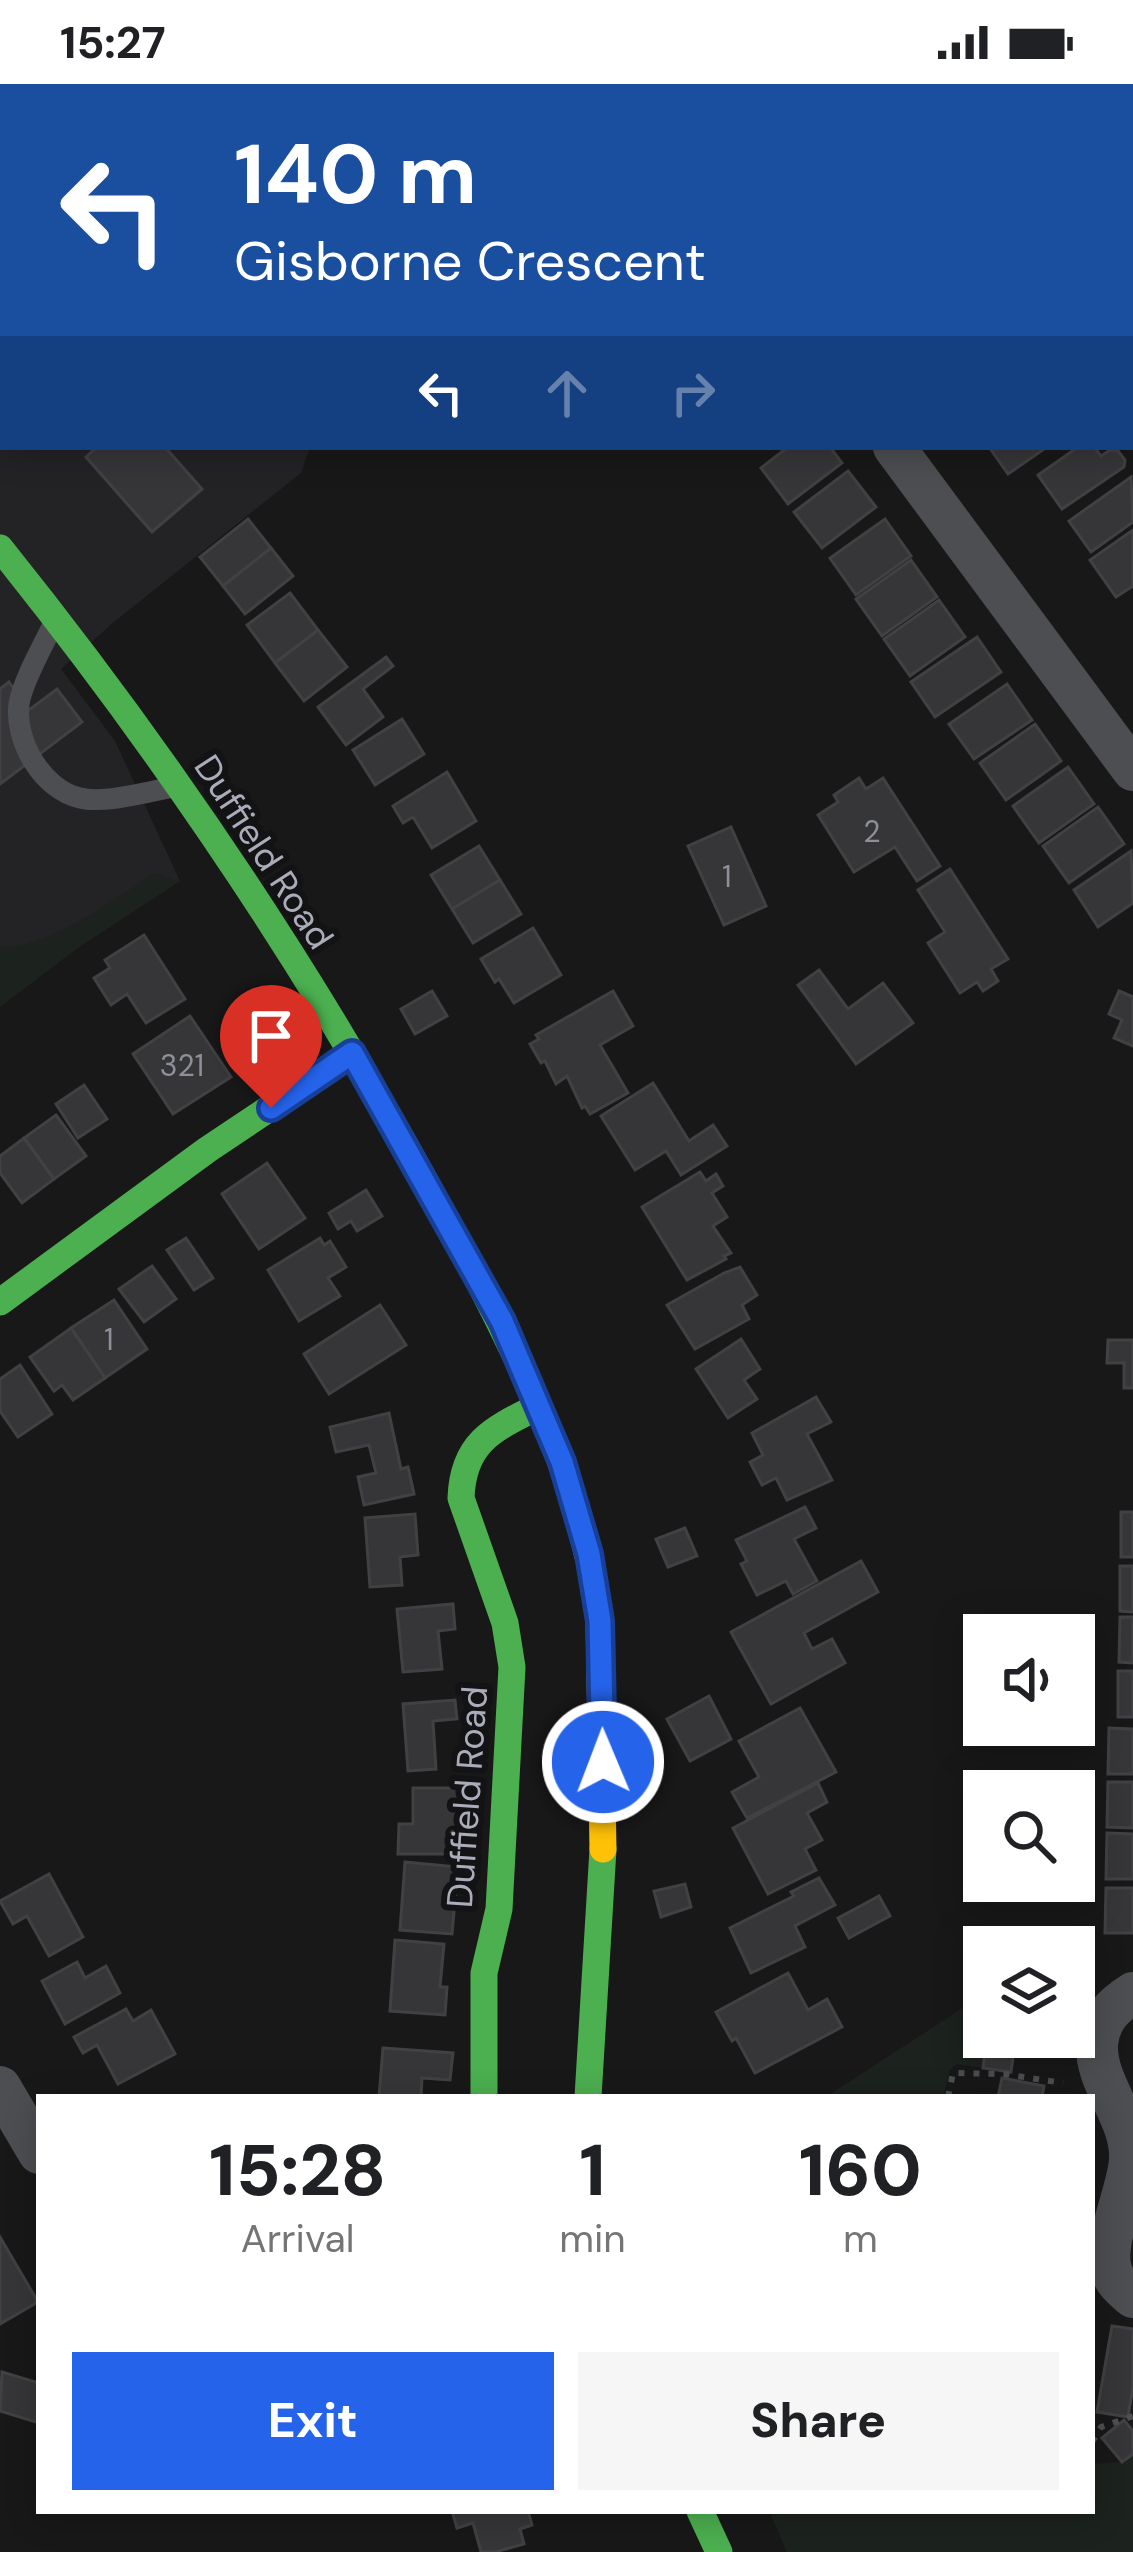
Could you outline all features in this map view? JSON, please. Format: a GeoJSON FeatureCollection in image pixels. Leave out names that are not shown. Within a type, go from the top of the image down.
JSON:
{"type":"FeatureCollection","features":[{"type":"Feature","properties":{"kind":"main road","name":"Duffield Road"},"geometry":{"type":"LineString","coordinates":[[0,548],[76,641],[179,786],[352,1053],[502,1321],[562,1462],[589,1554],[600,1621],[604,1809],[588,2094]]}},
{"type":"Feature","properties":{"kind":"main road"},"geometry":{"type":"LineString","coordinates":[[0,1302],[207,1150],[352,1053]]}},
{"type":"Feature","properties":{"kind":"main road","name":"Duffield Road"},"geometry":{"type":"LineString","coordinates":[[484,2094],[484,1972],[499,1909],[512,1667],[506,1623],[461,1498],[460,1478],[474,1446],[539,1406]]}},
{"type":"Feature","properties":{"kind":"main road"},"geometry":{"type":"LineString","coordinates":[[701,2514],[719,2552]]}},
{"type":"Feature","properties":{"kind":"street"},"geometry":{"type":"LineString","coordinates":[[896,450],[1133,770]]}},
{"type":"Feature","properties":{"kind":"street"},"geometry":{"type":"LineString","coordinates":[[1133,1993],[1106,2016],[1096,2048],[1129,2138],[1131,2161],[1109,2256],[1114,2279],[1133,2297]]}},
{"type":"Feature","properties":{"kind":"street"},"geometry":{"type":"LineString","coordinates":[[0,2086],[36,2148]]}},
{"type":"Feature","properties":{"kind":"lane"},"geometry":{"type":"LineString","coordinates":[[57,617],[19,704],[24,746],[45,778],[80,798],[120,797],[179,786]]}},
{"type":"Feature","properties":{"kind":"path"},"geometry":{"type":"LineString","coordinates":[[949,2094],[953,2073],[1004,2074],[1109,2090]]}},
{"type":"Feature","properties":{"kind":"path"},"geometry":{"type":"LineString","coordinates":[[1095,2437],[1101,2427],[1133,2416]]}},
{"type":"Feature","properties":{"kind":"shaded area"},"geometry":{"type":"Polygon","coordinates":[[[0,450],[309,450],[301,473],[61,669],[115,741],[180,881],[79,947],[0,963],[0,450]]]}},
{"type":"Feature","properties":{"kind":"shaded area"},"geometry":{"type":"Polygon","coordinates":[[[155,873],[180,881],[79,947],[0,1007],[0,946],[17,946],[58,932],[155,873]]]}},
{"type":"Feature","properties":{"kind":"shaded area"},"geometry":{"type":"Polygon","coordinates":[[[963,2008],[963,2058],[984,2058],[983,2068],[956,2064],[944,2094],[831,2094],[963,2008]]]}},
{"type":"Feature","properties":{"kind":"shaded area"},"geometry":{"type":"Polygon","coordinates":[[[1133,2454],[1133,2552],[787,2552],[770,2514],[1095,2514],[1095,2464],[1122,2462],[1133,2454]]]}},
{"type":"Feature","properties":{"kind":"building"},"geometry":{"type":"Polygon","coordinates":[[[94,450],[168,450],[202,489],[152,532],[86,457],[94,450]]]}},
{"type":"Feature","properties":{"kind":"building"},"geometry":{"type":"Polygon","coordinates":[[[784,450],[832,450],[842,463],[788,504],[761,468],[784,450]]]}},
{"type":"Feature","properties":{"kind":"building"},"geometry":{"type":"Polygon","coordinates":[[[991,450],[1043,450],[1008,474],[991,450]]]}},
{"type":"Feature","properties":{"kind":"building"},"geometry":{"type":"Polygon","coordinates":[[[1074,450],[1096,450],[1101,456],[1118,451],[1125,460],[1124,467],[1062,509],[1038,475],[1074,450]]]}},
{"type":"Feature","properties":{"kind":"building"},"geometry":{"type":"Polygon","coordinates":[[[848,471],[876,507],[822,548],[794,512],[848,471]]]}},
{"type":"Feature","properties":{"kind":"building"},"geometry":{"type":"Polygon","coordinates":[[[1131,477],[1133,522],[1091,552],[1069,521],[1131,477]]]}},
{"type":"Feature","properties":{"kind":"building"},"geometry":{"type":"Polygon","coordinates":[[[248,519],[271,548],[223,586],[200,557],[248,519]]]}},
{"type":"Feature","properties":{"kind":"building"},"geometry":{"type":"Polygon","coordinates":[[[885,519],[911,556],[856,595],[830,558],[885,519]]]}},
{"type":"Feature","properties":{"kind":"building"},"geometry":{"type":"Polygon","coordinates":[[[1133,530],[1133,586],[1116,597],[1090,560],[1133,530]]]}},
{"type":"Feature","properties":{"kind":"building"},"geometry":{"type":"Polygon","coordinates":[[[271,548],[293,576],[245,614],[223,586],[271,548]]]}},
{"type":"Feature","properties":{"kind":"building"},"geometry":{"type":"Polygon","coordinates":[[[911,560],[937,597],[882,636],[856,599],[911,560]]]}},
{"type":"Feature","properties":{"kind":"building"},"geometry":{"type":"Polygon","coordinates":[[[290,593],[318,630],[275,663],[247,625],[290,593]]]}},
{"type":"Feature","properties":{"kind":"building"},"geometry":{"type":"Polygon","coordinates":[[[939,600],[965,637],[910,676],[884,639],[939,600]]]}},
{"type":"Feature","properties":{"kind":"building"},"geometry":{"type":"Polygon","coordinates":[[[318,630],[347,667],[304,701],[275,663],[318,630]]]}},
{"type":"Feature","properties":{"kind":"building"},"geometry":{"type":"Polygon","coordinates":[[[977,637],[1001,672],[935,717],[911,682],[977,637]]]}},
{"type":"Feature","properties":{"kind":"building"},"geometry":{"type":"Polygon","coordinates":[[[386,657],[393,666],[363,689],[383,717],[346,745],[318,707],[386,657]]]}},
{"type":"Feature","properties":{"kind":"building"},"geometry":{"type":"Polygon","coordinates":[[[9,682],[29,710],[57,689],[82,722],[0,784],[0,689],[9,682]]]}},
{"type":"Feature","properties":{"kind":"building"},"geometry":{"type":"Polygon","coordinates":[[[1007,684],[1032,720],[974,759],[949,724],[1007,684]]]}},
{"type":"Feature","properties":{"kind":"building"},"geometry":{"type":"Polygon","coordinates":[[[402,719],[424,754],[375,785],[353,750],[402,719]]]}},
{"type":"Feature","properties":{"kind":"building"},"geometry":{"type":"Polygon","coordinates":[[[1035,724],[1061,761],[1006,800],[980,763],[1035,724]]]}},
{"type":"Feature","properties":{"kind":"building"},"geometry":{"type":"Polygon","coordinates":[[[1068,767],[1094,804],[1039,843],[1013,806],[1068,767]]]}},
{"type":"Feature","properties":{"kind":"building"},"geometry":{"type":"Polygon","coordinates":[[[447,772],[476,821],[432,848],[413,817],[403,823],[393,806],[447,772]]]}},
{"type":"Feature","properties":{"kind":"building"},"geometry":{"type":"Polygon","coordinates":[[[859,778],[866,789],[883,778],[940,866],[917,881],[895,847],[854,872],[818,815],[838,802],[834,795],[859,778]]]}},
{"type":"Feature","properties":{"kind":"building"},"geometry":{"type":"Polygon","coordinates":[[[1098,807],[1124,844],[1069,883],[1043,846],[1098,807]]]}},
{"type":"Feature","properties":{"kind":"building"},"geometry":{"type":"Polygon","coordinates":[[[731,827],[766,906],[724,925],[688,846],[731,827]]]}},
{"type":"Feature","properties":{"kind":"building"},"geometry":{"type":"Polygon","coordinates":[[[479,846],[500,880],[452,909],[431,875],[479,846]]]}},
{"type":"Feature","properties":{"kind":"building"},"geometry":{"type":"Polygon","coordinates":[[[1131,851],[1133,903],[1098,927],[1074,890],[1131,851]]]}},
{"type":"Feature","properties":{"kind":"building"},"geometry":{"type":"Polygon","coordinates":[[[950,869],[1008,959],[991,969],[998,981],[983,991],[977,982],[960,993],[928,943],[945,932],[918,890],[950,869]]]}},
{"type":"Feature","properties":{"kind":"building"},"geometry":{"type":"Polygon","coordinates":[[[500,880],[521,914],[473,943],[452,909],[500,880]]]}},
{"type":"Feature","properties":{"kind":"building"},"geometry":{"type":"Polygon","coordinates":[[[533,928],[561,975],[514,1003],[481,959],[533,928]]]}},
{"type":"Feature","properties":{"kind":"building"},"geometry":{"type":"Polygon","coordinates":[[[144,935],[185,999],[146,1023],[127,994],[111,1005],[94,978],[110,968],[105,960],[144,935]]]}},
{"type":"Feature","properties":{"kind":"building"},"geometry":{"type":"Polygon","coordinates":[[[819,970],[848,1009],[883,983],[913,1023],[856,1064],[798,985],[819,970]]]}},
{"type":"Feature","properties":{"kind":"building"},"geometry":{"type":"Polygon","coordinates":[[[432,991],[447,1016],[415,1034],[401,1009],[432,991]]]}},
{"type":"Feature","properties":{"kind":"building"},"geometry":{"type":"Polygon","coordinates":[[[613,991],[633,1026],[600,1045],[628,1093],[590,1114],[582,1108],[567,1076],[556,1084],[530,1044],[539,1039],[536,1035],[613,991]]]}},
{"type":"Feature","properties":{"kind":"building"},"geometry":{"type":"Polygon","coordinates":[[[1119,991],[1133,997],[1133,1046],[1114,1038],[1122,1020],[1109,1014],[1119,991]]]}},
{"type":"Feature","properties":{"kind":"building"},"geometry":{"type":"Polygon","coordinates":[[[190,1016],[231,1077],[173,1114],[133,1054],[190,1016]]]}},
{"type":"Feature","properties":{"kind":"building"},"geometry":{"type":"Polygon","coordinates":[[[653,1083],[689,1141],[713,1125],[727,1146],[681,1175],[666,1151],[635,1170],[601,1116],[653,1083]]]}},
{"type":"Feature","properties":{"kind":"building"},"geometry":{"type":"Polygon","coordinates":[[[84,1085],[107,1119],[78,1138],[56,1104],[84,1085]]]}},
{"type":"Feature","properties":{"kind":"building"},"geometry":{"type":"Polygon","coordinates":[[[56,1115],[86,1156],[54,1179],[24,1138],[56,1115]]]}},
{"type":"Feature","properties":{"kind":"building"},"geometry":{"type":"Polygon","coordinates":[[[24,1138],[54,1179],[22,1203],[0,1173],[0,1156],[24,1138]]]}},
{"type":"Feature","properties":{"kind":"building"},"geometry":{"type":"Polygon","coordinates":[[[267,1163],[305,1218],[259,1249],[222,1194],[267,1163]]]}},
{"type":"Feature","properties":{"kind":"building"},"geometry":{"type":"Polygon","coordinates":[[[700,1172],[706,1181],[716,1174],[723,1186],[712,1193],[727,1217],[713,1226],[731,1253],[687,1280],[642,1207],[700,1172]]]}},
{"type":"Feature","properties":{"kind":"building"},"geometry":{"type":"Polygon","coordinates":[[[366,1190],[382,1216],[357,1231],[351,1221],[338,1229],[329,1213],[366,1190]]]}},
{"type":"Feature","properties":{"kind":"building"},"geometry":{"type":"Polygon","coordinates":[[[186,1238],[213,1278],[194,1290],[167,1250],[186,1238]]]}},
{"type":"Feature","properties":{"kind":"building"},"geometry":{"type":"Polygon","coordinates":[[[320,1238],[324,1245],[330,1241],[346,1267],[328,1278],[340,1296],[299,1321],[268,1270],[320,1238]]]}},
{"type":"Feature","properties":{"kind":"building"},"geometry":{"type":"Polygon","coordinates":[[[152,1266],[176,1299],[144,1322],[119,1289],[152,1266]]]}},
{"type":"Feature","properties":{"kind":"building"},"geometry":{"type":"Polygon","coordinates":[[[740,1267],[757,1295],[742,1305],[749,1319],[695,1349],[667,1305],[740,1267]]]}},
{"type":"Feature","properties":{"kind":"building"},"geometry":{"type":"Polygon","coordinates":[[[114,1300],[147,1349],[105,1378],[71,1328],[114,1300]]]}},
{"type":"Feature","properties":{"kind":"building"},"geometry":{"type":"Polygon","coordinates":[[[380,1305],[406,1345],[329,1394],[304,1354],[380,1305]]]}},
{"type":"Feature","properties":{"kind":"building"},"geometry":{"type":"Polygon","coordinates":[[[71,1328],[105,1378],[73,1400],[62,1385],[54,1391],[30,1357],[71,1328]]]}},
{"type":"Feature","properties":{"kind":"building"},"geometry":{"type":"Polygon","coordinates":[[[741,1339],[760,1369],[744,1380],[757,1399],[728,1418],[696,1369],[741,1339]]]}},
{"type":"Feature","properties":{"kind":"building"},"geometry":{"type":"Polygon","coordinates":[[[1108,1340],[1133,1340],[1133,1388],[1124,1388],[1124,1363],[1107,1363],[1108,1340]]]}},
{"type":"Feature","properties":{"kind":"building"},"geometry":{"type":"Polygon","coordinates":[[[20,1365],[52,1414],[18,1437],[0,1411],[0,1379],[20,1365]]]}},
{"type":"Feature","properties":{"kind":"building"},"geometry":{"type":"Polygon","coordinates":[[[816,1397],[831,1422],[807,1434],[832,1480],[787,1500],[776,1478],[762,1485],[750,1462],[763,1455],[752,1433],[816,1397]]]}},
{"type":"Feature","properties":{"kind":"building"},"geometry":{"type":"Polygon","coordinates":[[[389,1413],[401,1469],[408,1467],[414,1494],[364,1505],[358,1477],[376,1473],[369,1445],[336,1452],[330,1427],[389,1413]]]}},
{"type":"Feature","properties":{"kind":"building"},"geometry":{"type":"Polygon","coordinates":[[[805,1507],[816,1528],[794,1539],[817,1581],[793,1594],[786,1581],[757,1595],[741,1564],[747,1561],[736,1540],[805,1507]]]}},
{"type":"Feature","properties":{"kind":"building"},"geometry":{"type":"Polygon","coordinates":[[[1121,1512],[1133,1512],[1133,1557],[1121,1557],[1121,1512]]]}},
{"type":"Feature","properties":{"kind":"building"},"geometry":{"type":"Polygon","coordinates":[[[415,1514],[418,1555],[400,1557],[402,1585],[370,1587],[365,1518],[415,1514]]]}},
{"type":"Feature","properties":{"kind":"building"},"geometry":{"type":"Polygon","coordinates":[[[685,1528],[697,1556],[668,1567],[656,1539],[685,1528]]]}},
{"type":"Feature","properties":{"kind":"building"},"geometry":{"type":"Polygon","coordinates":[[[861,1561],[878,1592],[804,1633],[812,1649],[832,1639],[845,1663],[771,1704],[731,1632],[861,1561]]]}},
{"type":"Feature","properties":{"kind":"building"},"geometry":{"type":"Polygon","coordinates":[[[1120,1566],[1133,1566],[1133,1612],[1120,1611],[1120,1566]]]}},
{"type":"Feature","properties":{"kind":"building"},"geometry":{"type":"Polygon","coordinates":[[[453,1604],[455,1629],[438,1631],[442,1669],[403,1672],[397,1609],[453,1604]]]}},
{"type":"Feature","properties":{"kind":"building"},"geometry":{"type":"Polygon","coordinates":[[[1120,1617],[1133,1617],[1133,1663],[1119,1662],[1120,1617]]]}},
{"type":"Feature","properties":{"kind":"building"},"geometry":{"type":"Polygon","coordinates":[[[1118,1671],[1133,1671],[1133,1717],[1118,1717],[1118,1671]]]}},
{"type":"Feature","properties":{"kind":"building"},"geometry":{"type":"Polygon","coordinates":[[[709,1696],[731,1739],[690,1761],[667,1719],[709,1696]]]}},
{"type":"Feature","properties":{"kind":"building"},"geometry":{"type":"Polygon","coordinates":[[[455,1700],[457,1719],[433,1721],[436,1769],[408,1771],[403,1704],[455,1700]]]}},
{"type":"Feature","properties":{"kind":"building"},"geometry":{"type":"Polygon","coordinates":[[[800,1708],[836,1772],[747,1818],[732,1792],[759,1777],[739,1741],[800,1708]]]}},
{"type":"Feature","properties":{"kind":"building"},"geometry":{"type":"Polygon","coordinates":[[[1109,1728],[1133,1729],[1133,1774],[1108,1774],[1109,1728]]]}},
{"type":"Feature","properties":{"kind":"building"},"geometry":{"type":"Polygon","coordinates":[[[1108,1782],[1133,1782],[1133,1828],[1107,1827],[1108,1782]]]}},
{"type":"Feature","properties":{"kind":"building"},"geometry":{"type":"Polygon","coordinates":[[[818,1783],[827,1802],[807,1813],[822,1840],[805,1849],[816,1870],[768,1894],[733,1828],[818,1783]]]}},
{"type":"Feature","properties":{"kind":"building"},"geometry":{"type":"Polygon","coordinates":[[[413,1788],[459,1788],[459,1854],[398,1854],[399,1824],[413,1824],[413,1788]]]}},
{"type":"Feature","properties":{"kind":"building"},"geometry":{"type":"Polygon","coordinates":[[[1107,1833],[1133,1834],[1133,1879],[1106,1879],[1107,1833]]]}},
{"type":"Feature","properties":{"kind":"building"},"geometry":{"type":"Polygon","coordinates":[[[405,1862],[458,1867],[452,1934],[400,1930],[405,1862]]]}},
{"type":"Feature","properties":{"kind":"building"},"geometry":{"type":"Polygon","coordinates":[[[49,1874],[83,1937],[49,1956],[27,1916],[13,1924],[0,1901],[49,1874]]]}},
{"type":"Feature","properties":{"kind":"building"},"geometry":{"type":"Polygon","coordinates":[[[819,1878],[835,1905],[795,1926],[805,1947],[751,1973],[730,1928],[819,1878]]]}},
{"type":"Feature","properties":{"kind":"building"},"geometry":{"type":"Polygon","coordinates":[[[685,1884],[691,1907],[661,1917],[654,1891],[685,1884]]]}},
{"type":"Feature","properties":{"kind":"building"},"geometry":{"type":"Polygon","coordinates":[[[1106,1888],[1133,1888],[1133,1933],[1105,1933],[1106,1888]]]}},
{"type":"Feature","properties":{"kind":"building"},"geometry":{"type":"Polygon","coordinates":[[[879,1896],[890,1916],[849,1938],[838,1918],[879,1896]]]}},
{"type":"Feature","properties":{"kind":"building"},"geometry":{"type":"Polygon","coordinates":[[[395,1940],[444,1944],[440,1987],[447,1987],[445,2015],[390,2011],[395,1940]]]}},
{"type":"Feature","properties":{"kind":"building"},"geometry":{"type":"Polygon","coordinates":[[[77,1962],[85,1978],[106,1966],[120,1993],[65,2024],[42,1981],[77,1962]]]}},
{"type":"Feature","properties":{"kind":"building"},"geometry":{"type":"Polygon","coordinates":[[[788,1973],[808,2010],[827,1999],[842,2027],[755,2073],[716,2012],[788,1973]]]}},
{"type":"Feature","properties":{"kind":"building"},"geometry":{"type":"Polygon","coordinates":[[[126,2009],[133,2021],[151,2010],[175,2054],[118,2084],[97,2045],[83,2053],[74,2037],[126,2009]]]}},
{"type":"Feature","properties":{"kind":"building"},"geometry":{"type":"Polygon","coordinates":[[[383,2048],[453,2053],[450,2080],[422,2078],[421,2094],[379,2094],[383,2048]]]}},
{"type":"Feature","properties":{"kind":"building"},"geometry":{"type":"Polygon","coordinates":[[[984,2058],[1013,2058],[1011,2072],[983,2068],[984,2058]]]}},
{"type":"Feature","properties":{"kind":"building"},"geometry":{"type":"Polygon","coordinates":[[[1002,2078],[1044,2086],[1043,2094],[999,2094],[1002,2078]]]}},
{"type":"Feature","properties":{"kind":"building"},"geometry":{"type":"Polygon","coordinates":[[[0,2237],[36,2303],[0,2324],[0,2237]]]}},
{"type":"Feature","properties":{"kind":"building"},"geometry":{"type":"Polygon","coordinates":[[[1112,2326],[1133,2329],[1128,2417],[1097,2412],[1112,2326]]]}},
{"type":"Feature","properties":{"kind":"building"},"geometry":{"type":"Polygon","coordinates":[[[2,2372],[36,2382],[36,2422],[0,2411],[2,2372]]]}},
{"type":"Feature","properties":{"kind":"building"},"geometry":{"type":"Polygon","coordinates":[[[1124,2420],[1133,2431],[1133,2454],[1122,2462],[1102,2438],[1124,2420]]]}},
{"type":"Feature","properties":{"kind":"building"},"geometry":{"type":"Polygon","coordinates":[[[453,2514],[529,2514],[532,2525],[520,2529],[524,2544],[495,2552],[481,2552],[473,2523],[457,2528],[453,2514]]]}},
{"type":"Feature","properties":{"kind":"traffic: fast"},"geometry":{"type":"LineString","coordinates":[[0,548],[163,764],[313,990],[466,1257],[556,1448]]}},
{"type":"Feature","properties":{"kind":"traffic: fast"},"geometry":{"type":"LineString","coordinates":[[0,1302],[207,1150],[352,1053]]}},
{"type":"Feature","properties":{"kind":"traffic: fast"},"geometry":{"type":"LineString","coordinates":[[484,2094],[484,1973],[499,1909],[512,1667],[505,1623],[461,1498],[474,1450],[495,1430],[539,1406]]}},
{"type":"Feature","properties":{"kind":"traffic: fast"},"geometry":{"type":"LineString","coordinates":[[588,2094],[603,1849]]}},
{"type":"Feature","properties":{"kind":"traffic: fast"},"geometry":{"type":"LineString","coordinates":[[701,2514],[719,2552]]}},
{"type":"Feature","properties":{"kind":"traffic: slow"},"geometry":{"type":"LineString","coordinates":[[556,1448],[575,1505],[599,1616],[603,1849]]}},
{"type":"Feature","properties":{"kind":"route"},"geometry":{"type":"LineString","coordinates":[[271,1108],[352,1053],[502,1321],[562,1462],[589,1554],[600,1621],[603,1762]]}}]}
